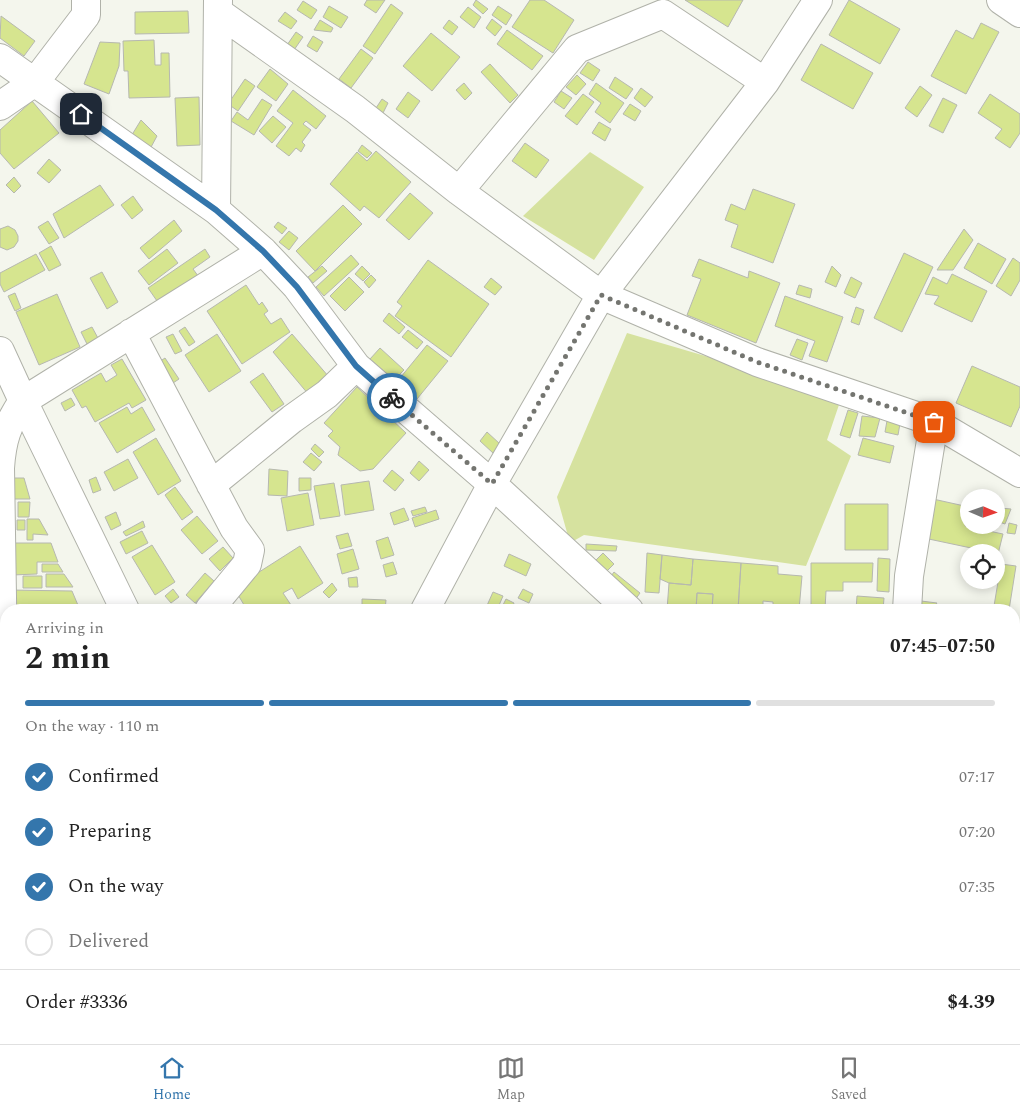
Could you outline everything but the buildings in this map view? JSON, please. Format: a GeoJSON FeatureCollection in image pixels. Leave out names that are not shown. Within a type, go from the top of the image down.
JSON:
{"type":"FeatureCollection","features":[{"type":"Feature","properties":{"kind":"street"},"geometry":{"type":"LineString","coordinates":[[0,106],[36,82],[86,15],[86,0]]}},
{"type":"Feature","properties":{"kind":"street"},"geometry":{"type":"LineString","coordinates":[[428,604],[492,484],[601,295],[765,82],[818,0]]}},
{"type":"Feature","properties":{"kind":"street"},"geometry":{"type":"LineString","coordinates":[[1001,0],[1020,13]]}},
{"type":"Feature","properties":{"kind":"street"},"geometry":{"type":"LineString","coordinates":[[216,210],[218,6]]}},
{"type":"Feature","properties":{"kind":"street"},"geometry":{"type":"LineString","coordinates":[[218,6],[355,109],[459,191],[601,295],[757,362],[934,422],[1020,473]]}},
{"type":"Feature","properties":{"kind":"street"},"geometry":{"type":"LineString","coordinates":[[459,191],[577,49],[652,7],[765,82]]}},
{"type":"Feature","properties":{"kind":"street"},"geometry":{"type":"LineString","coordinates":[[0,58],[216,210],[263,251],[297,287],[356,366],[492,484],[622,604]]}},
{"type":"Feature","properties":{"kind":"street"},"geometry":{"type":"LineString","coordinates":[[1,604],[1,450],[5,432],[12,416],[22,401],[263,251]]}},
{"type":"Feature","properties":{"kind":"street"},"geometry":{"type":"LineString","coordinates":[[131,334],[234,528],[250,550],[247,564],[214,604]]}},
{"type":"Feature","properties":{"kind":"street"},"geometry":{"type":"LineString","coordinates":[[0,351],[22,401],[122,604]]}},
{"type":"Feature","properties":{"kind":"street"},"geometry":{"type":"LineString","coordinates":[[211,485],[327,394],[356,366]]}},
{"type":"Feature","properties":{"kind":"street"},"geometry":{"type":"LineString","coordinates":[[908,604],[910,576],[934,422]]}},
{"type":"Feature","properties":{"kind":"green space"},"geometry":{"type":"Polygon","coordinates":[[[590,152],[644,187],[594,260],[523,216],[590,152]]]}},
{"type":"Feature","properties":{"kind":"green space"},"geometry":{"type":"Polygon","coordinates":[[[627,333],[842,396],[827,440],[851,456],[806,566],[584,535],[570,543],[557,497],[627,333]]]}},
{"type":"Feature","properties":{"kind":"way so far"},"geometry":{"type":"LineString","coordinates":[[392,398],[492,484],[601,295],[757,362],[934,422]]}},
{"type":"Feature","properties":{"kind":"route"},"geometry":{"type":"LineString","coordinates":[[81,114],[216,210],[263,251],[297,287],[356,366],[392,398]]}}]}
